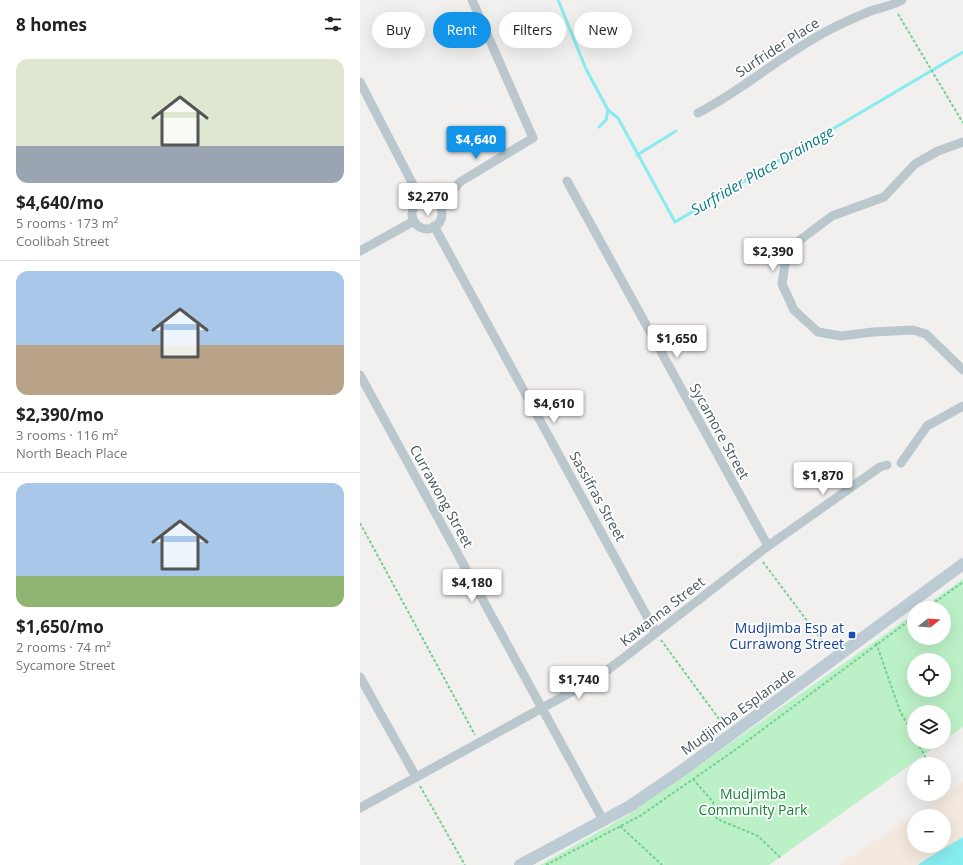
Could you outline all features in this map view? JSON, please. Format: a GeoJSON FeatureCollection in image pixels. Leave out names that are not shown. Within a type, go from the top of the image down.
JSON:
{"type":"FeatureCollection","features":[{"type":"Feature","properties":{"kind":"street"},"geometry":{"type":"LineString","coordinates":[[439,206],[460,182],[533,138],[472,0]]}},
{"type":"Feature","properties":{"kind":"street","name":"Surfrider Place"},"geometry":{"type":"LineString","coordinates":[[873,10],[887,0]]}},
{"type":"Feature","properties":{"kind":"street","name":"Surfrider Place"},"geometry":{"type":"LineString","coordinates":[[698,113],[717,103],[781,59],[821,34],[873,10],[902,0]]}},
{"type":"Feature","properties":{"kind":"street"},"geometry":{"type":"LineString","coordinates":[[360,83],[420,200]]}},
{"type":"Feature","properties":{"kind":"street"},"geometry":{"type":"LineString","coordinates":[[963,142],[938,151],[915,164],[884,197],[832,216],[800,240],[785,264],[782,284],[794,310],[818,332],[841,336],[873,332],[913,330],[926,334],[963,370]]}},
{"type":"Feature","properties":{"kind":"street","name":"Sycamore Street"},"geometry":{"type":"LineString","coordinates":[[567,181],[768,546]]}},
{"type":"Feature","properties":{"kind":"street"},"geometry":{"type":"LineString","coordinates":[[430,199],[439,206],[441,216],[439,221],[434,226],[425,228],[414,221],[412,211],[414,206],[420,200],[430,199]]}},
{"type":"Feature","properties":{"kind":"street"},"geometry":{"type":"LineString","coordinates":[[360,251],[414,221]]}},
{"type":"Feature","properties":{"kind":"street","name":"Sassifras Street"},"geometry":{"type":"LineString","coordinates":[[434,226],[656,633]]}},
{"type":"Feature","properties":{"kind":"street","name":"Currawong Street"},"geometry":{"type":"LineString","coordinates":[[360,375],[542,708],[607,818]]}},
{"type":"Feature","properties":{"kind":"street"},"geometry":{"type":"LineString","coordinates":[[901,463],[927,426],[963,406]]}},
{"type":"Feature","properties":{"kind":"street","name":"Kawanna Street"},"geometry":{"type":"LineString","coordinates":[[360,808],[595,679],[768,546],[880,467],[887,465]]}},
{"type":"Feature","properties":{"kind":"street","name":"Mudjimba Esplanade"},"geometry":{"type":"LineString","coordinates":[[520,865],[630,806],[731,735],[963,564]]}},
{"type":"Feature","properties":{"kind":"street"},"geometry":{"type":"LineString","coordinates":[[360,677],[416,777]]}},
{"type":"Feature","properties":{"kind":"path"},"geometry":{"type":"LineString","coordinates":[[898,14],[963,123]]}},
{"type":"Feature","properties":{"kind":"path"},"geometry":{"type":"LineString","coordinates":[[360,523],[480,742]]}},
{"type":"Feature","properties":{"kind":"path"},"geometry":{"type":"LineString","coordinates":[[758,554],[836,658]]}},
{"type":"Feature","properties":{"kind":"path"},"geometry":{"type":"LineString","coordinates":[[937,601],[963,582]]}},
{"type":"Feature","properties":{"kind":"path"},"geometry":{"type":"LineString","coordinates":[[656,633],[731,735]]}},
{"type":"Feature","properties":{"kind":"path"},"geometry":{"type":"LineString","coordinates":[[870,633],[877,644],[900,711],[907,724]]}},
{"type":"Feature","properties":{"kind":"path"},"geometry":{"type":"LineString","coordinates":[[684,769],[713,802],[717,819],[758,836],[781,858]]}},
{"type":"Feature","properties":{"kind":"path"},"geometry":{"type":"LineString","coordinates":[[416,777],[465,865]]}},
{"type":"Feature","properties":{"kind":"path"},"geometry":{"type":"LineString","coordinates":[[607,818],[620,826],[662,865]]}},
{"type":"Feature","properties":{"kind":"green space","name":"Mudjimba Community Park"},"geometry":{"type":"Polygon","coordinates":[[[963,579],[963,727],[951,735],[951,705],[907,705],[907,749],[932,749],[921,757],[907,757],[907,767],[769,865],[540,865],[628,815],[907,619],[907,645],[951,645],[951,601],[932,601],[963,579]]]}},
{"type":"Feature","properties":{"kind":"sand"},"geometry":{"type":"Polygon","coordinates":[[[963,782],[963,837],[951,844],[951,809],[923,809],[935,801],[951,801],[951,790],[963,782]]]}},
{"type":"Feature","properties":{"kind":"sand"},"geometry":{"type":"Polygon","coordinates":[[[907,819],[907,853],[937,853],[918,865],[839,865],[907,819]]]}},
{"type":"Feature","properties":{"kind":"water"},"geometry":{"type":"Polygon","coordinates":[[[963,837],[963,865],[918,865],[937,853],[951,853],[951,844],[963,837]]]}},
{"type":"Feature","properties":{"kind":"waterway"},"geometry":{"type":"LineString","coordinates":[[558,0],[586,69],[608,110],[606,120],[599,127]]}},
{"type":"Feature","properties":{"kind":"waterway","name":"Surfrider Place Drainage"},"geometry":{"type":"LineString","coordinates":[[608,110],[618,118],[675,222],[963,52]]}},
{"type":"Feature","properties":{"kind":"waterway"},"geometry":{"type":"LineString","coordinates":[[637,155],[676,131]]}},
{"type":"Feature","properties":{"kind":"place","name":"Mudjimba Esp at Currawong Street"},"geometry":{"type":"Point","coordinates":[852,635]}}]}
